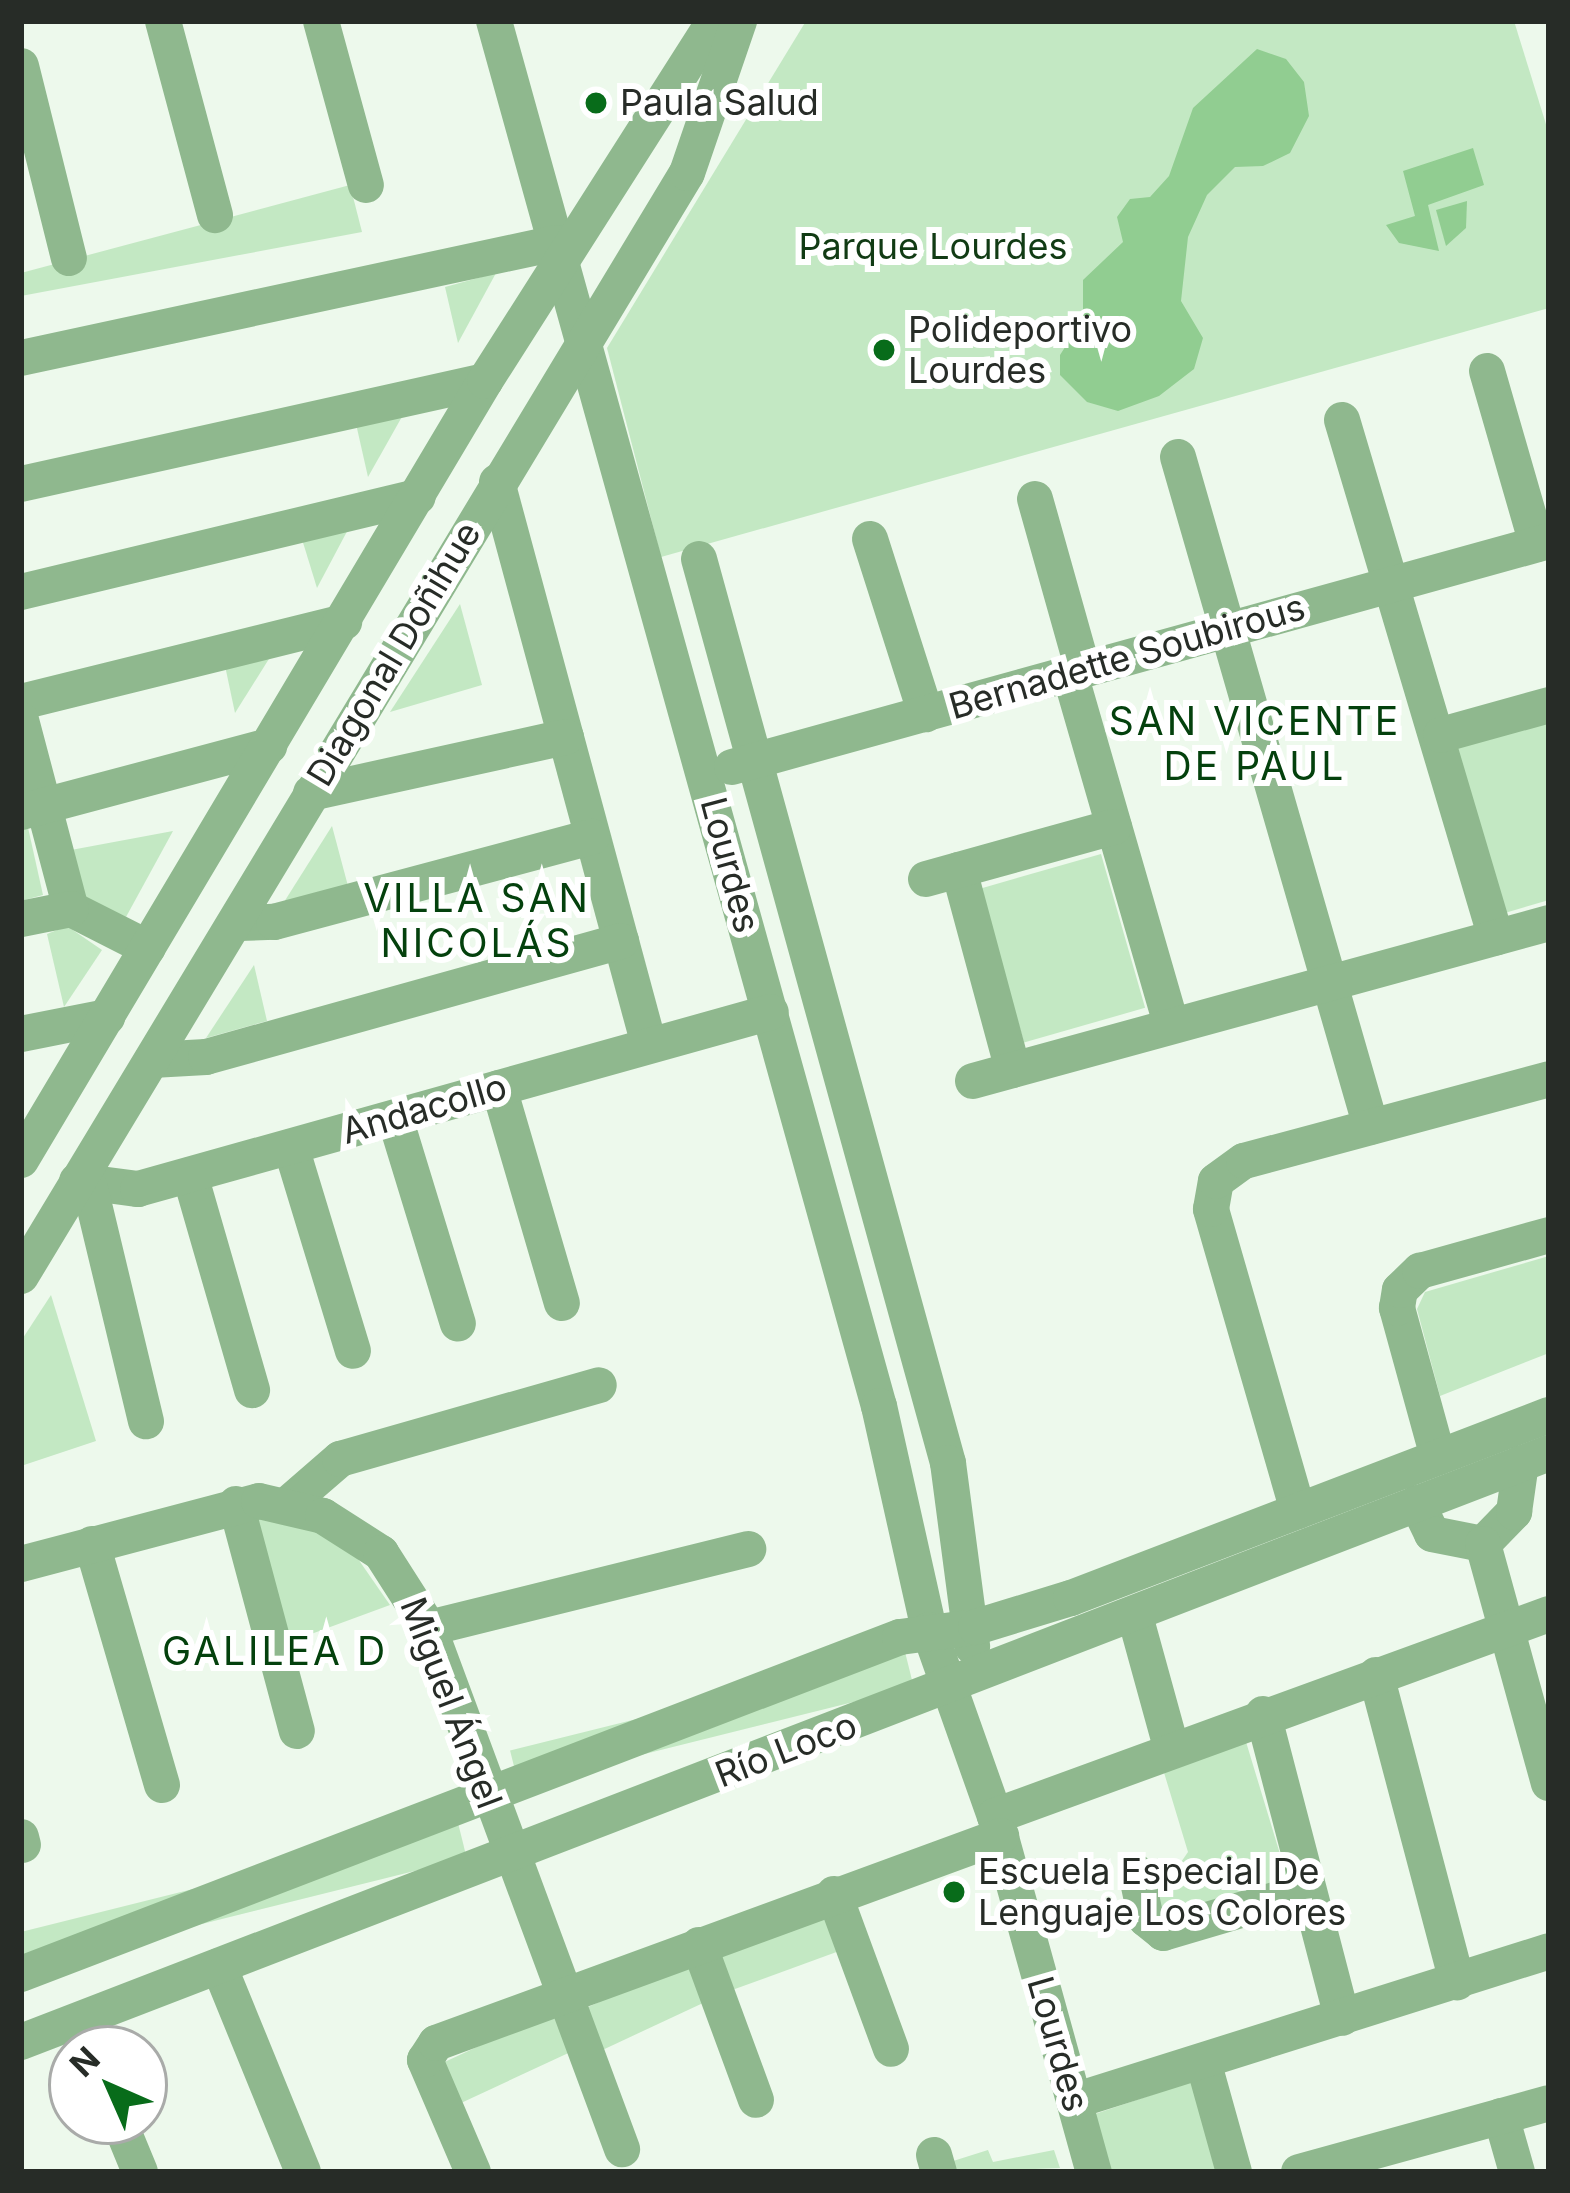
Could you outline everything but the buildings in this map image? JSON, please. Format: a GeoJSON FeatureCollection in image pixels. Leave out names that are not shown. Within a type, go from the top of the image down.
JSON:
{"type":"FeatureCollection","features":[{"type":"Feature","properties":{"kind":"street"},"geometry":{"type":"LineString","coordinates":[[163,21],[215,214]]}},
{"type":"Feature","properties":{"kind":"street"},"geometry":{"type":"LineString","coordinates":[[321,21],[367,185]]}},
{"type":"Feature","properties":{"kind":"street","name":"Lourdes"},"geometry":{"type":"LineString","coordinates":[[494,21],[880,1406],[928,1630],[958,1692],[1094,2172]]}},
{"type":"Feature","properties":{"kind":"street","name":"Diagonal Doñihue"},"geometry":{"type":"LineString","coordinates":[[24,1151],[344,622],[558,252],[714,21]]}},
{"type":"Feature","properties":{"kind":"street","name":"Diagonal Doñihue"},"geometry":{"type":"LineString","coordinates":[[21,1276],[83,1184],[142,1075],[238,923],[310,793],[687,173],[739,21]]}},
{"type":"Feature","properties":{"kind":"street"},"geometry":{"type":"LineString","coordinates":[[21,66],[69,258]]}},
{"type":"Feature","properties":{"kind":"street"},"geometry":{"type":"LineString","coordinates":[[21,358],[558,252]]}},
{"type":"Feature","properties":{"kind":"street"},"geometry":{"type":"LineString","coordinates":[[1487,371],[1543,542]]}},
{"type":"Feature","properties":{"kind":"street"},"geometry":{"type":"LineString","coordinates":[[21,484],[485,381]]}},
{"type":"Feature","properties":{"kind":"street"},"geometry":{"type":"LineString","coordinates":[[1342,420],[1441,735],[1496,938]]}},
{"type":"Feature","properties":{"kind":"street"},"geometry":{"type":"LineString","coordinates":[[1178,457],[1371,1127]]}},
{"type":"Feature","properties":{"kind":"street"},"geometry":{"type":"LineString","coordinates":[[497,482],[649,1045]]}},
{"type":"Feature","properties":{"kind":"street"},"geometry":{"type":"LineString","coordinates":[[21,592],[418,497]]}},
{"type":"Feature","properties":{"kind":"street"},"geometry":{"type":"LineString","coordinates":[[1035,499],[1114,827],[1171,1025]]}},
{"type":"Feature","properties":{"kind":"street"},"geometry":{"type":"LineString","coordinates":[[870,539],[926,713]]}},
{"type":"Feature","properties":{"kind":"street","name":"Bernadette Soubirous"},"geometry":{"type":"LineString","coordinates":[[705,774],[1543,542]]}},
{"type":"Feature","properties":{"kind":"street","name":"Lourdes"},"geometry":{"type":"LineString","coordinates":[[653,590],[703,574],[948,1463],[976,1627],[958,1692]]}},
{"type":"Feature","properties":{"kind":"street"},"geometry":{"type":"LineString","coordinates":[[21,702],[344,622]]}},
{"type":"Feature","properties":{"kind":"street"},"geometry":{"type":"LineString","coordinates":[[1441,735],[1549,705]]}},
{"type":"Feature","properties":{"kind":"street"},"geometry":{"type":"LineString","coordinates":[[21,720],[33,810],[71,908]]}},
{"type":"Feature","properties":{"kind":"street"},"geometry":{"type":"LineString","coordinates":[[310,793],[566,737]]}},
{"type":"Feature","properties":{"kind":"street"},"geometry":{"type":"LineString","coordinates":[[33,810],[269,746]]}},
{"type":"Feature","properties":{"kind":"street"},"geometry":{"type":"LineString","coordinates":[[1013,1070],[943,874],[1114,827]]}},
{"type":"Feature","properties":{"kind":"street"},"geometry":{"type":"LineString","coordinates":[[238,923],[274,922],[592,837]]}},
{"type":"Feature","properties":{"kind":"street"},"geometry":{"type":"LineString","coordinates":[[21,919],[71,908],[148,948]]}},
{"type":"Feature","properties":{"kind":"street"},"geometry":{"type":"LineString","coordinates":[[973,1081],[1549,923]]}},
{"type":"Feature","properties":{"kind":"street"},"geometry":{"type":"LineString","coordinates":[[81,1059],[142,1075],[621,941]]}},
{"type":"Feature","properties":{"kind":"street","name":"Andacollo"},"geometry":{"type":"LineString","coordinates":[[83,1184],[124,1192],[771,1012]]}},
{"type":"Feature","properties":{"kind":"street"},"geometry":{"type":"LineString","coordinates":[[21,1034],[107,1017]]}},
{"type":"Feature","properties":{"kind":"street"},"geometry":{"type":"LineString","coordinates":[[1298,1511],[1212,1190],[1232,1165],[1549,1079]]}},
{"type":"Feature","properties":{"kind":"street"},"geometry":{"type":"LineString","coordinates":[[499,1088],[562,1303]]}},
{"type":"Feature","properties":{"kind":"street"},"geometry":{"type":"LineString","coordinates":[[395,1118],[458,1324]]}},
{"type":"Feature","properties":{"kind":"street"},"geometry":{"type":"LineString","coordinates":[[291,1147],[353,1352]]}},
{"type":"Feature","properties":{"kind":"street"},"geometry":{"type":"LineString","coordinates":[[190,1175],[252,1390]]}},
{"type":"Feature","properties":{"kind":"street"},"geometry":{"type":"LineString","coordinates":[[83,1184],[146,1421]]}},
{"type":"Feature","properties":{"kind":"street"},"geometry":{"type":"LineString","coordinates":[[1438,1457],[1396,1308],[1400,1290],[1420,1271],[1549,1235]]}},
{"type":"Feature","properties":{"kind":"street"},"geometry":{"type":"LineString","coordinates":[[288,1504],[340,1459],[599,1385]]}},
{"type":"Feature","properties":{"kind":"street","name":"Río Loco"},"geometry":{"type":"LineString","coordinates":[[21,1974],[928,1630],[976,1627],[1549,1414]]}},
{"type":"Feature","properties":{"kind":"street"},"geometry":{"type":"LineString","coordinates":[[1483,1544],[1514,1512],[1535,1458]]}},
{"type":"Feature","properties":{"kind":"street","name":"Río Loco"},"geometry":{"type":"LineString","coordinates":[[102,2025],[219,1966],[958,1692],[1135,1616],[1535,1458]]}},
{"type":"Feature","properties":{"kind":"street"},"geometry":{"type":"LineString","coordinates":[[1417,1503],[1432,1534],[1483,1544]]}},
{"type":"Feature","properties":{"kind":"street"},"geometry":{"type":"LineString","coordinates":[[236,1504],[297,1731]]}},
{"type":"Feature","properties":{"kind":"street","name":"Miguel Ángel"},"geometry":{"type":"LineString","coordinates":[[21,1564],[236,1504],[288,1504],[345,1527],[381,1553],[428,1628],[509,1856],[622,2149]]}},
{"type":"Feature","properties":{"kind":"street"},"geometry":{"type":"LineString","coordinates":[[92,1544],[162,1785]]}},
{"type":"Feature","properties":{"kind":"street"},"geometry":{"type":"LineString","coordinates":[[1483,1544],[1549,1783]]}},
{"type":"Feature","properties":{"kind":"street"},"geometry":{"type":"LineString","coordinates":[[428,1628],[748,1549]]}},
{"type":"Feature","properties":{"kind":"street"},"geometry":{"type":"LineString","coordinates":[[473,2172],[425,2060],[436,2043],[834,1894],[1171,1748],[1549,1614]]}},
{"type":"Feature","properties":{"kind":"street"},"geometry":{"type":"LineString","coordinates":[[1135,1616],[1171,1748]]}},
{"type":"Feature","properties":{"kind":"street"},"geometry":{"type":"LineString","coordinates":[[1376,1675],[1457,1982]]}},
{"type":"Feature","properties":{"kind":"street"},"geometry":{"type":"LineString","coordinates":[[1263,1714],[1342,2018]]}},
{"type":"Feature","properties":{"kind":"street"},"geometry":{"type":"LineString","coordinates":[[1136,1872],[1146,1919],[1163,1933],[1308,1890]]}},
{"type":"Feature","properties":{"kind":"street"},"geometry":{"type":"LineString","coordinates":[[834,1894],[890,2049]]}},
{"type":"Feature","properties":{"kind":"street"},"geometry":{"type":"LineString","coordinates":[[699,1945],[756,2099]]}},
{"type":"Feature","properties":{"kind":"street"},"geometry":{"type":"LineString","coordinates":[[1074,2101],[1549,1951]]}},
{"type":"Feature","properties":{"kind":"street"},"geometry":{"type":"LineString","coordinates":[[219,1966],[303,2172]]}},
{"type":"Feature","properties":{"kind":"street"},"geometry":{"type":"LineString","coordinates":[[1203,2061],[1234,2172]]}},
{"type":"Feature","properties":{"kind":"street"},"geometry":{"type":"LineString","coordinates":[[1299,2172],[1549,2103]]}},
{"type":"Feature","properties":{"kind":"street"},"geometry":{"type":"LineString","coordinates":[[1501,2116],[1516,2172]]}},
{"type":"Feature","properties":{"kind":"green space","name":"Parque Lourdes"},"geometry":{"type":"Polygon","coordinates":[[[806,21],[1514,21],[1549,134],[1549,308],[661,557],[607,348],[806,21]]]}},
{"type":"Feature","properties":{"kind":"green space"},"geometry":{"type":"Polygon","coordinates":[[[350,185],[362,232],[21,296],[21,273],[350,185]]]}},
{"type":"Feature","properties":{"kind":"green space"},"geometry":{"type":"Polygon","coordinates":[[[496,273],[458,343],[445,287],[496,273]]]}},
{"type":"Feature","properties":{"kind":"green space"},"geometry":{"type":"Polygon","coordinates":[[[412,399],[368,477],[354,415],[412,399]]]}},
{"type":"Feature","properties":{"kind":"green space"},"geometry":{"type":"Polygon","coordinates":[[[352,522],[317,588],[301,536],[352,522]]]}},
{"type":"Feature","properties":{"kind":"green space"},"geometry":{"type":"Polygon","coordinates":[[[460,604],[482,685],[390,712],[460,604]]]}},
{"type":"Feature","properties":{"kind":"green space"},"geometry":{"type":"Polygon","coordinates":[[[277,646],[235,713],[224,661],[277,646]]]}},
{"type":"Feature","properties":{"kind":"green space"},"geometry":{"type":"Polygon","coordinates":[[[1549,716],[1549,900],[1498,915],[1451,743],[1549,716]]]}},
{"type":"Feature","properties":{"kind":"green space"},"geometry":{"type":"Polygon","coordinates":[[[25,814],[43,895],[21,901],[21,815],[25,814]]]}},
{"type":"Feature","properties":{"kind":"green space"},"geometry":{"type":"Polygon","coordinates":[[[332,826],[348,886],[279,910],[332,826]]]}},
{"type":"Feature","properties":{"kind":"green space"},"geometry":{"type":"Polygon","coordinates":[[[173,831],[126,917],[76,895],[71,850],[173,831]]]}},
{"type":"Feature","properties":{"kind":"green space"},"geometry":{"type":"Polygon","coordinates":[[[1101,854],[1145,1008],[1024,1043],[980,889],[1101,854]]]}},
{"type":"Feature","properties":{"kind":"green space"},"geometry":{"type":"Polygon","coordinates":[[[67,926],[102,950],[64,1007],[47,934],[67,926]]]}},
{"type":"Feature","properties":{"kind":"green space"},"geometry":{"type":"Polygon","coordinates":[[[254,965],[267,1021],[206,1038],[254,965]]]}},
{"type":"Feature","properties":{"kind":"green space"},"geometry":{"type":"Polygon","coordinates":[[[1549,1256],[1549,1353],[1440,1396],[1417,1309],[1425,1292],[1549,1256]]]}},
{"type":"Feature","properties":{"kind":"green space"},"geometry":{"type":"Polygon","coordinates":[[[51,1295],[96,1441],[21,1466],[21,1341],[51,1295]]]}},
{"type":"Feature","properties":{"kind":"green space"},"geometry":{"type":"Polygon","coordinates":[[[253,1516],[314,1527],[356,1556],[390,1605],[284,1644],[253,1516]]]}},
{"type":"Feature","properties":{"kind":"green space"},"geometry":{"type":"Polygon","coordinates":[[[905,1652],[914,1687],[519,1785],[510,1750],[905,1652]]]}},
{"type":"Feature","properties":{"kind":"green space"},"geometry":{"type":"Polygon","coordinates":[[[1240,1722],[1290,1887],[1159,1921],[1155,1900],[1188,1852],[1159,1756],[1240,1722]]]}},
{"type":"Feature","properties":{"kind":"green space"},"geometry":{"type":"Polygon","coordinates":[[[458,1823],[467,1858],[21,1969],[21,1932],[458,1823]]]}},
{"type":"Feature","properties":{"kind":"green space"},"geometry":{"type":"Polygon","coordinates":[[[829,1908],[844,1949],[729,1991],[714,1950],[829,1908]]]}},
{"type":"Feature","properties":{"kind":"green space"},"geometry":{"type":"Polygon","coordinates":[[[691,1959],[710,2000],[600,2051],[581,2010],[691,1959]]]}},
{"type":"Feature","properties":{"kind":"green space"},"geometry":{"type":"Polygon","coordinates":[[[552,2012],[571,2052],[452,2107],[433,2067],[552,2012]]]}},
{"type":"Feature","properties":{"kind":"green space"},"geometry":{"type":"Polygon","coordinates":[[[1196,2080],[1218,2172],[1112,2172],[1095,2114],[1196,2080]]]}},
{"type":"Feature","properties":{"kind":"green space"},"geometry":{"type":"Polygon","coordinates":[[[988,2150],[993,2162],[1054,2150],[1060,2168],[953,2172],[950,2162],[988,2150]]]}},
{"type":"Feature","properties":{"kind":"shaded area"},"geometry":{"type":"Polygon","coordinates":[[[1257,49],[1286,59],[1304,82],[1309,116],[1290,153],[1263,166],[1235,167],[1207,195],[1188,237],[1181,301],[1203,338],[1194,369],[1159,396],[1118,411],[1087,402],[1060,375],[1060,355],[1083,319],[1083,280],[1123,242],[1117,217],[1130,199],[1150,197],[1169,176],[1193,108],[1257,49]]]}},
{"type":"Feature","properties":{"kind":"shaded area"},"geometry":{"type":"Polygon","coordinates":[[[1473,148],[1484,185],[1428,205],[1439,251],[1399,243],[1386,225],[1415,216],[1403,171],[1473,148]]]}},
{"type":"Feature","properties":{"kind":"shaded area"},"geometry":{"type":"Polygon","coordinates":[[[1467,201],[1466,228],[1446,246],[1436,210],[1467,201]]]}},
{"type":"Feature","properties":{"kind":"place","name":"Paula Salud"},"geometry":{"type":"Point","coordinates":[596,103]}},
{"type":"Feature","properties":{"kind":"place","name":"Polideportivo Lourdes"},"geometry":{"type":"Point","coordinates":[884,350]}},
{"type":"Feature","properties":{"kind":"place","name":"Escuela Especial De Lenguaje Los Colores"},"geometry":{"type":"Point","coordinates":[954,1892]}},
{"type":"Feature","properties":{"kind":"district","name":"SAN VICENTE DE PAUL"},"geometry":{"type":"Point","coordinates":[1255,744]}},
{"type":"Feature","properties":{"kind":"district","name":"VILLA SAN NICOLÁS"},"geometry":{"type":"Point","coordinates":[477,922]}},
{"type":"Feature","properties":{"kind":"district","name":"GALILEA D"},"geometry":{"type":"Point","coordinates":[275,1651]}}]}
